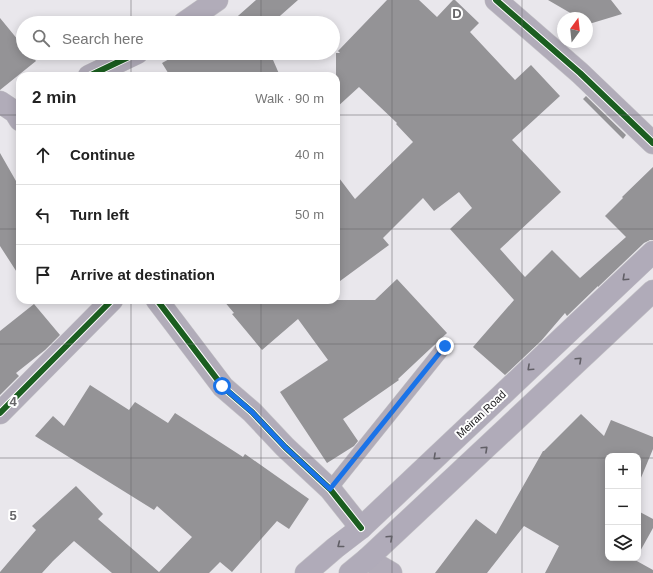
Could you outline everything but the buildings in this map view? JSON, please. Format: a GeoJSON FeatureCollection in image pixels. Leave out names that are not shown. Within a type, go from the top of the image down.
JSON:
{"type":"FeatureCollection","features":[{"type":"Feature","properties":{"kind":"main road","name":"Meiran Road"},"geometry":{"type":"LineString","coordinates":[[306,573],[361,528],[653,252]]}},
{"type":"Feature","properties":{"kind":"main road"},"geometry":{"type":"LineString","coordinates":[[350,573],[367,559],[653,292]]}},
{"type":"Feature","properties":{"kind":"street"},"geometry":{"type":"LineString","coordinates":[[194,16],[217,0]]}},
{"type":"Feature","properties":{"kind":"street"},"geometry":{"type":"LineString","coordinates":[[496,0],[580,73],[653,143]]}},
{"type":"Feature","properties":{"kind":"street"},"geometry":{"type":"LineString","coordinates":[[97,72],[122,60]]}},
{"type":"Feature","properties":{"kind":"street"},"geometry":{"type":"LineString","coordinates":[[0,412],[108,304]]}},
{"type":"Feature","properties":{"kind":"street"},"geometry":{"type":"LineString","coordinates":[[160,304],[222,386],[252,412],[285,447],[330,489],[361,528]]}},
{"type":"Feature","properties":{"kind":"street"},"geometry":{"type":"LineString","coordinates":[[367,559],[391,573]]}},
{"type":"Feature","properties":{"kind":"lane"},"geometry":{"type":"LineString","coordinates":[[330,489],[445,346]]}},
{"type":"Feature","properties":{"kind":"cycle path"},"geometry":{"type":"LineString","coordinates":[[496,0],[580,73],[653,143]]}},
{"type":"Feature","properties":{"kind":"cycle path"},"geometry":{"type":"LineString","coordinates":[[97,72],[122,60]]}},
{"type":"Feature","properties":{"kind":"cycle path"},"geometry":{"type":"LineString","coordinates":[[0,413],[108,304]]}},
{"type":"Feature","properties":{"kind":"cycle path"},"geometry":{"type":"LineString","coordinates":[[160,304],[223,387],[252,412],[285,447],[330,489],[361,528]]}},
{"type":"Feature","properties":{"kind":"route"},"geometry":{"type":"LineString","coordinates":[[222,386],[252,412],[285,447],[330,489],[445,346]]}}]}
